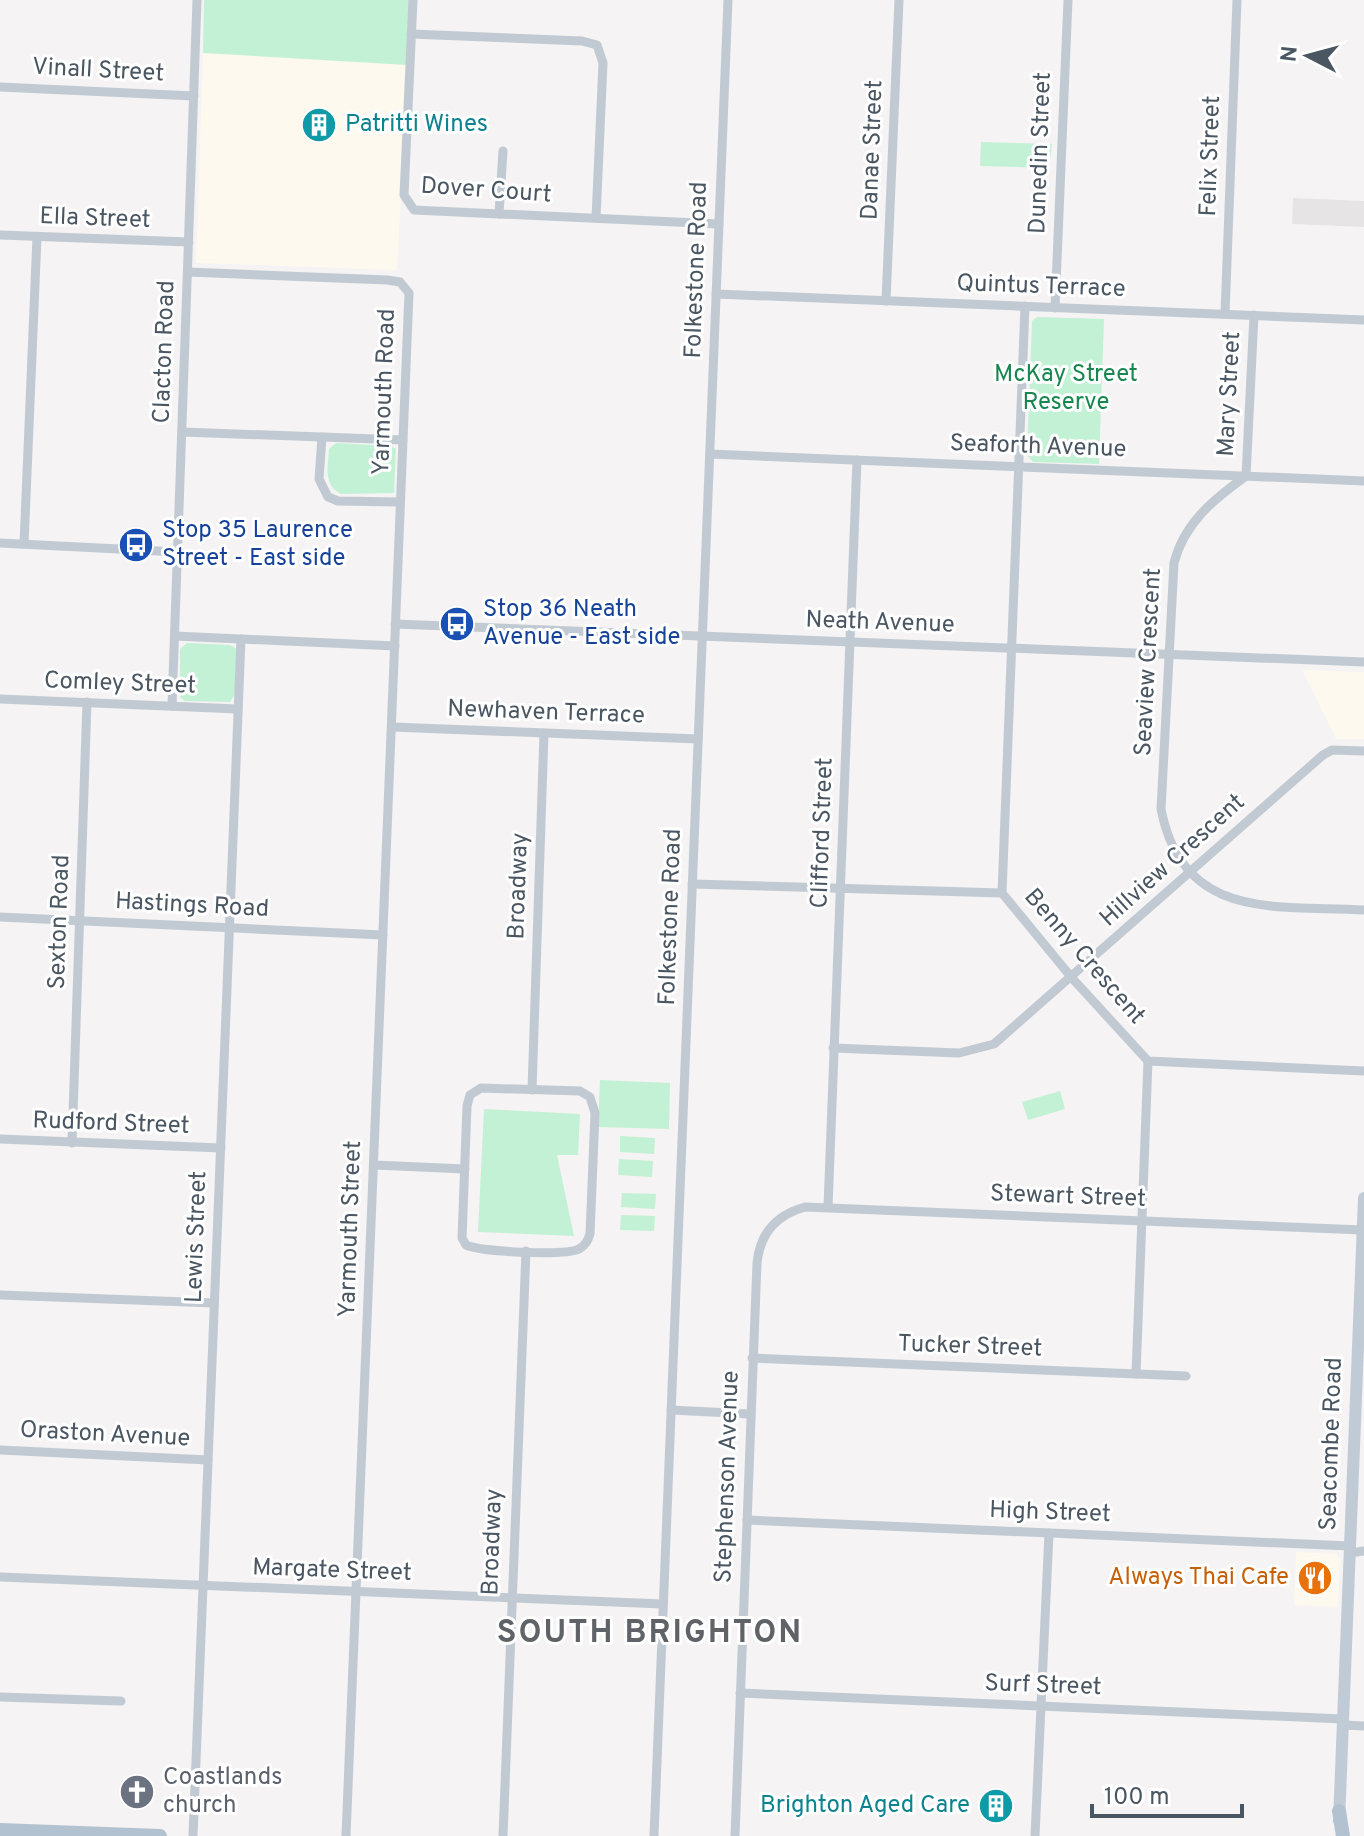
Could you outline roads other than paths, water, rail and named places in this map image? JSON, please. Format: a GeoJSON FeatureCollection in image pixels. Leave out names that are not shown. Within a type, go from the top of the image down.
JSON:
{"type":"FeatureCollection","features":[{"type":"Feature","properties":{"kind":"main road","name":"Seacombe Road"},"geometry":{"type":"LineString","coordinates":[[1339,1811],[1362,1314],[1364,1198]]}},
{"type":"Feature","properties":{"kind":"main road"},"geometry":{"type":"LineString","coordinates":[[1339,1811],[1340,1836]]}},
{"type":"Feature","properties":{"kind":"main road"},"geometry":{"type":"LineString","coordinates":[[0,1830],[160,1836]]}},
{"type":"Feature","properties":{"kind":"street","name":"Clacton Road"},"geometry":{"type":"LineString","coordinates":[[172,706],[197,0]]}},
{"type":"Feature","properties":{"kind":"street","name":"Dover Court"},"geometry":{"type":"LineString","coordinates":[[413,0],[405,201],[414,210],[719,224]]}},
{"type":"Feature","properties":{"kind":"street","name":"Folkestone Road"},"geometry":{"type":"LineString","coordinates":[[654,1836],[728,0]]}},
{"type":"Feature","properties":{"kind":"street","name":"Danae Street"},"geometry":{"type":"LineString","coordinates":[[886,301],[899,0]]}},
{"type":"Feature","properties":{"kind":"street","name":"Dunedin Street"},"geometry":{"type":"LineString","coordinates":[[1055,308],[1068,0]]}},
{"type":"Feature","properties":{"kind":"street","name":"Felix Street"},"geometry":{"type":"LineString","coordinates":[[1225,314],[1237,0]]}},
{"type":"Feature","properties":{"kind":"street"},"geometry":{"type":"LineString","coordinates":[[411,34],[582,41],[597,45],[603,68],[596,218]]}},
{"type":"Feature","properties":{"kind":"street","name":"Vinall Street"},"geometry":{"type":"LineString","coordinates":[[0,87],[194,96]]}},
{"type":"Feature","properties":{"kind":"street"},"geometry":{"type":"LineString","coordinates":[[499,214],[503,151]]}},
{"type":"Feature","properties":{"kind":"street","name":"Ella Street"},"geometry":{"type":"LineString","coordinates":[[0,235],[189,242]]}},
{"type":"Feature","properties":{"kind":"street"},"geometry":{"type":"LineString","coordinates":[[24,544],[37,237]]}},
{"type":"Feature","properties":{"kind":"street","name":"Yarmouth Road"},"geometry":{"type":"LineString","coordinates":[[188,272],[387,280],[404,285],[409,298],[395,624]]}},
{"type":"Feature","properties":{"kind":"street","name":"Quintus Terrace"},"geometry":{"type":"LineString","coordinates":[[716,294],[1364,320]]}},
{"type":"Feature","properties":{"kind":"street","name":"Benny Crescent"},"geometry":{"type":"LineString","coordinates":[[1025,306],[1002,893],[1072,978],[1148,1061],[1364,1071]]}},
{"type":"Feature","properties":{"kind":"street","name":"Mary Street"},"geometry":{"type":"LineString","coordinates":[[1246,476],[1254,315]]}},
{"type":"Feature","properties":{"kind":"street"},"geometry":{"type":"LineString","coordinates":[[182,432],[403,440]]}},
{"type":"Feature","properties":{"kind":"street"},"geometry":{"type":"LineString","coordinates":[[322,437],[319,479],[328,497],[338,501],[400,502]]}},
{"type":"Feature","properties":{"kind":"street","name":"Seaforth Avenue"},"geometry":{"type":"LineString","coordinates":[[710,454],[1364,481]]}},
{"type":"Feature","properties":{"kind":"street","name":"Clifford Street"},"geometry":{"type":"LineString","coordinates":[[828,1207],[857,460]]}},
{"type":"Feature","properties":{"kind":"street","name":"Seaview Crescent"},"geometry":{"type":"LineString","coordinates":[[1188,874],[1169,839],[1161,809],[1173,572],[1181,539],[1219,495],[1246,476]]}},
{"type":"Feature","properties":{"kind":"street"},"geometry":{"type":"LineString","coordinates":[[0,543],[178,552]]}},
{"type":"Feature","properties":{"kind":"street","name":"Neath Avenue"},"geometry":{"type":"LineString","coordinates":[[395,624],[1364,662]]}},
{"type":"Feature","properties":{"kind":"street","name":"Yarmouth Street"},"geometry":{"type":"LineString","coordinates":[[346,1836],[395,624]]}},
{"type":"Feature","properties":{"kind":"street"},"geometry":{"type":"LineString","coordinates":[[175,636],[395,646]]}},
{"type":"Feature","properties":{"kind":"street","name":"Lewis Street"},"geometry":{"type":"LineString","coordinates":[[193,1836],[241,639]]}},
{"type":"Feature","properties":{"kind":"street","name":"Comley Street"},"geometry":{"type":"LineString","coordinates":[[0,699],[238,709]]}},
{"type":"Feature","properties":{"kind":"street","name":"Sexton Road"},"geometry":{"type":"LineString","coordinates":[[72,1143],[87,702]]}},
{"type":"Feature","properties":{"kind":"street","name":"Newhaven Terrace"},"geometry":{"type":"LineString","coordinates":[[392,727],[698,739]]}},
{"type":"Feature","properties":{"kind":"street","name":"Broadway"},"geometry":{"type":"LineString","coordinates":[[532,1090],[544,733]]}},
{"type":"Feature","properties":{"kind":"street","name":"Hillview Crescent"},"geometry":{"type":"LineString","coordinates":[[833,1048],[959,1053],[984,1048],[1013,1031],[1323,755],[1332,750],[1364,751]]}},
{"type":"Feature","properties":{"kind":"street"},"geometry":{"type":"LineString","coordinates":[[1188,874],[1217,894],[1235,901],[1364,910]]}},
{"type":"Feature","properties":{"kind":"street"},"geometry":{"type":"LineString","coordinates":[[692,884],[1002,893]]}},
{"type":"Feature","properties":{"kind":"street","name":"Hastings Road"},"geometry":{"type":"LineString","coordinates":[[0,917],[383,935]]}},
{"type":"Feature","properties":{"kind":"street"},"geometry":{"type":"LineString","coordinates":[[1136,1374],[1148,1061]]}},
{"type":"Feature","properties":{"kind":"street"},"geometry":{"type":"LineString","coordinates":[[475,1090],[580,1091],[594,1104],[590,1234],[582,1247],[570,1252],[466,1245],[462,1238],[465,1169],[467,1106],[475,1090]]}},
{"type":"Feature","properties":{"kind":"street","name":"Rudford Street"},"geometry":{"type":"LineString","coordinates":[[0,1139],[221,1148]]}},
{"type":"Feature","properties":{"kind":"street"},"geometry":{"type":"LineString","coordinates":[[374,1165],[465,1169]]}},
{"type":"Feature","properties":{"kind":"street","name":"Stewart Street"},"geometry":{"type":"LineString","coordinates":[[776,1221],[805,1207],[828,1207],[1363,1230]]}},
{"type":"Feature","properties":{"kind":"street","name":"Stephenson Avenue"},"geometry":{"type":"LineString","coordinates":[[735,1836],[758,1253],[765,1233],[776,1221]]}},
{"type":"Feature","properties":{"kind":"street","name":"Broadway"},"geometry":{"type":"LineString","coordinates":[[503,1836],[526,1251]]}},
{"type":"Feature","properties":{"kind":"street"},"geometry":{"type":"LineString","coordinates":[[0,1295],[214,1303]]}},
{"type":"Feature","properties":{"kind":"street","name":"Tucker Street"},"geometry":{"type":"LineString","coordinates":[[752,1358],[1186,1376]]}},
{"type":"Feature","properties":{"kind":"street"},"geometry":{"type":"LineString","coordinates":[[671,1410],[750,1414]]}},
{"type":"Feature","properties":{"kind":"street","name":"Oraston Avenue"},"geometry":{"type":"LineString","coordinates":[[0,1450],[208,1460]]}},
{"type":"Feature","properties":{"kind":"street","name":"High Street"},"geometry":{"type":"LineString","coordinates":[[747,1520],[1364,1551]]}},
{"type":"Feature","properties":{"kind":"street"},"geometry":{"type":"LineString","coordinates":[[1035,1836],[1049,1533]]}},
{"type":"Feature","properties":{"kind":"street","name":"Margate Street"},"geometry":{"type":"LineString","coordinates":[[0,1577],[663,1604]]}},
{"type":"Feature","properties":{"kind":"street","name":"Surf Street"},"geometry":{"type":"LineString","coordinates":[[740,1693],[1041,1706],[1343,1722],[1364,1726]]}},
{"type":"Feature","properties":{"kind":"street"},"geometry":{"type":"LineString","coordinates":[[0,1697],[121,1701]]}},
{"type":"Feature","properties":{"kind":"place","name":"Patritti Wines"},"geometry":{"type":"Point","coordinates":[319,125]}},
{"type":"Feature","properties":{"kind":"place","name":"Stop 35 Laurence Street - East side"},"geometry":{"type":"Point","coordinates":[136,545]}},
{"type":"Feature","properties":{"kind":"place","name":"Stop 36 Neath Avenue - East side"},"geometry":{"type":"Point","coordinates":[457,624]}},
{"type":"Feature","properties":{"kind":"place","name":"Always Thai Cafe"},"geometry":{"type":"Point","coordinates":[1315,1578]}},
{"type":"Feature","properties":{"kind":"place","name":"Coastlands church"},"geometry":{"type":"Point","coordinates":[137,1792]}},
{"type":"Feature","properties":{"kind":"place","name":"Brighton Aged Care"},"geometry":{"type":"Point","coordinates":[996,1806]}},
{"type":"Feature","properties":{"kind":"district","name":"SOUTH BRIGHTON"},"geometry":{"type":"Point","coordinates":[650,1634]}},
{"type":"Feature","properties":{"kind":"park label","name":"McKay Street Reserve"},"geometry":{"type":"Point","coordinates":[1066,389]}}]}
